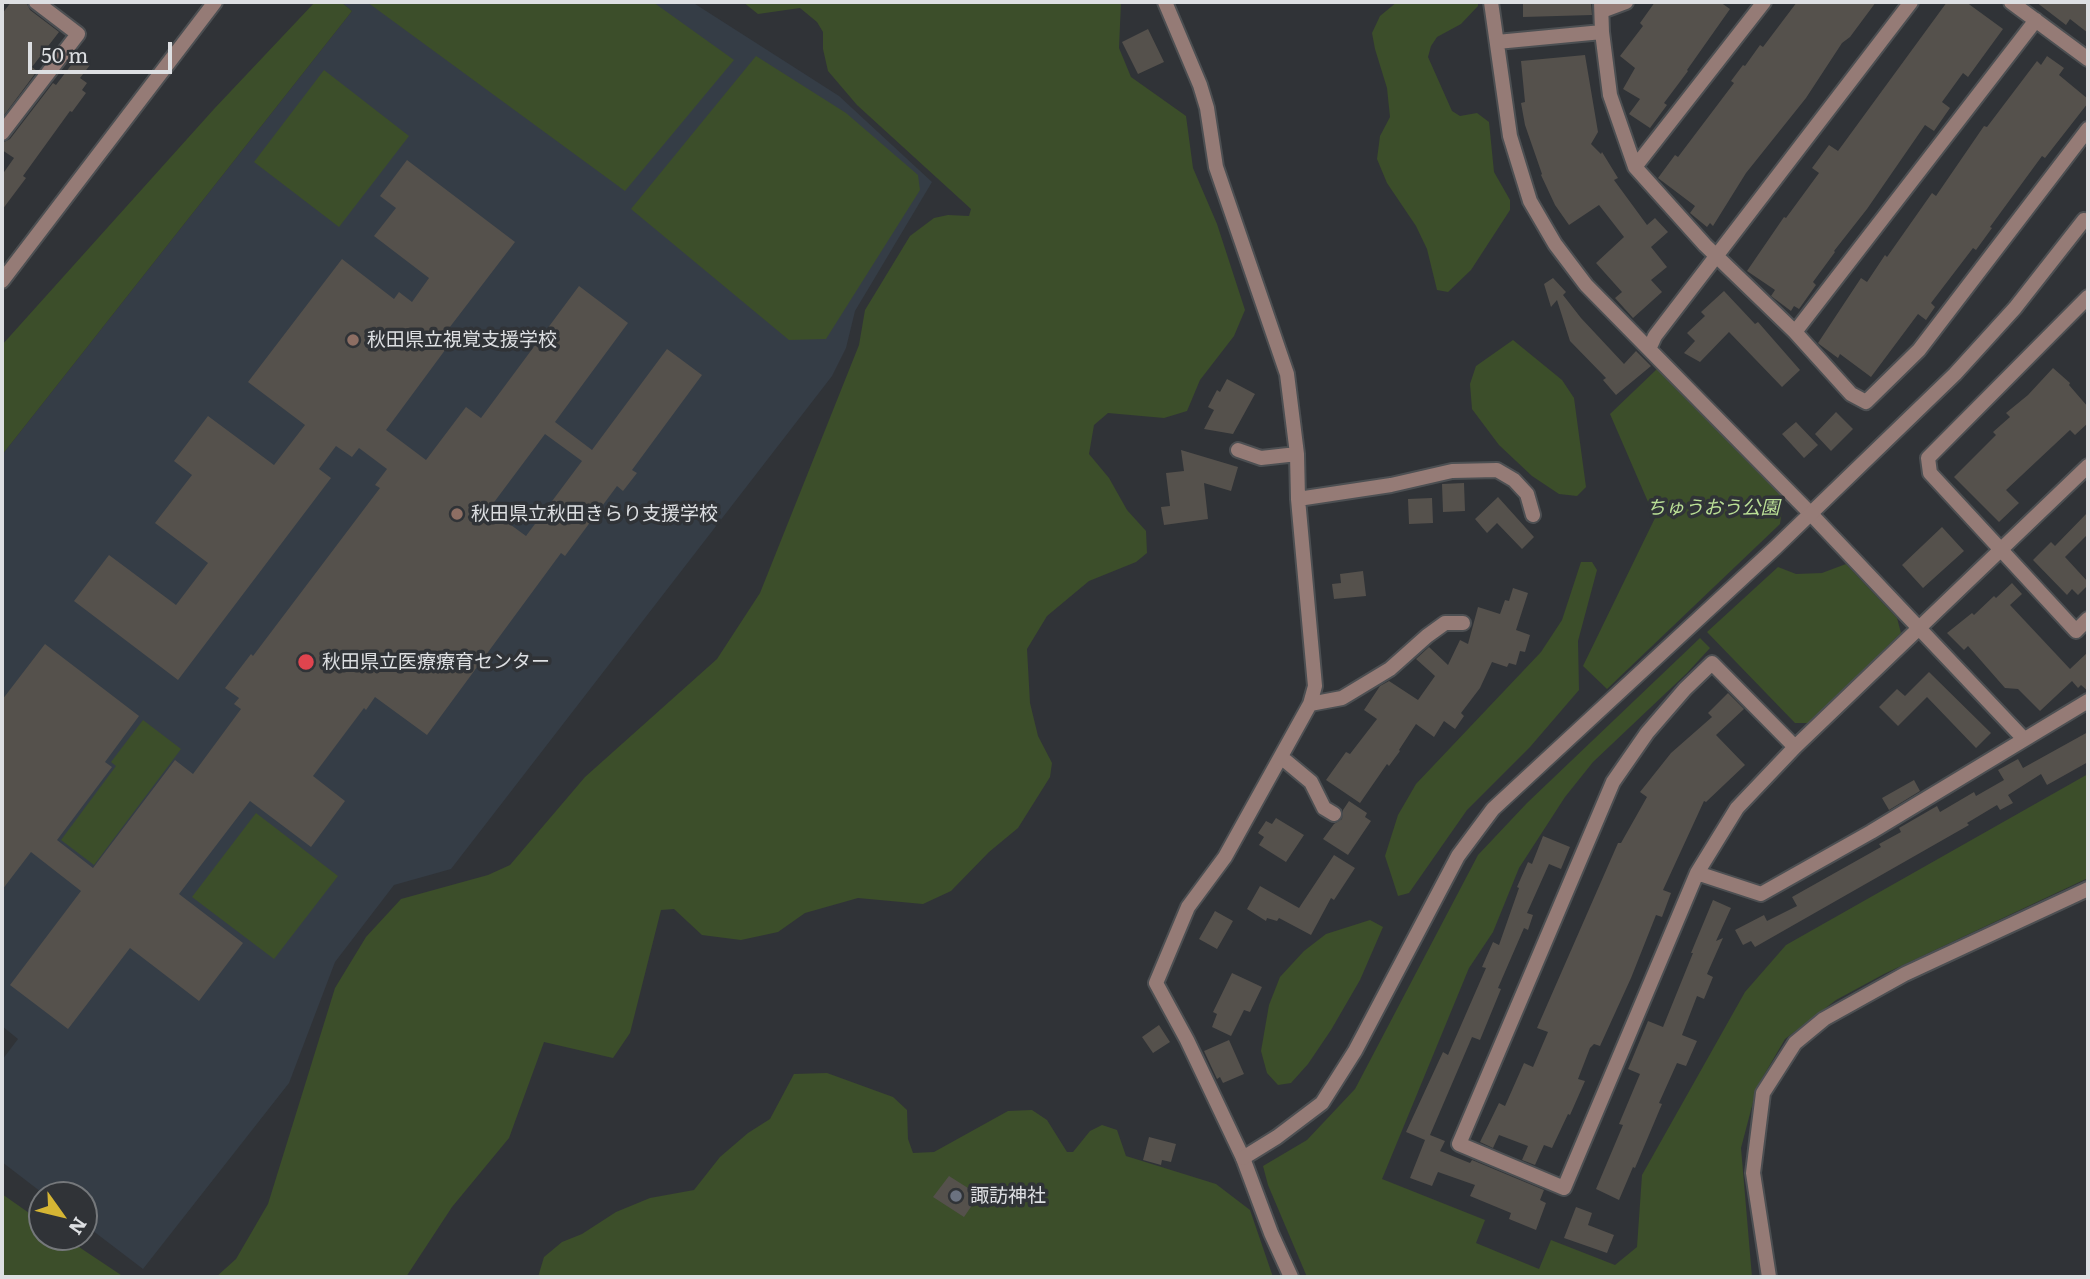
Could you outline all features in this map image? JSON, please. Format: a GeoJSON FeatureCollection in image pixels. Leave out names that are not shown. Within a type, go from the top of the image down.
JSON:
{"type":"FeatureCollection","features":[{"type":"Feature","properties":{"kind":"street"},"geometry":{"type":"LineString","coordinates":[[2,133],[78,34],[36,2]]}},
{"type":"Feature","properties":{"kind":"street"},"geometry":{"type":"LineString","coordinates":[[2,281],[215,2]]}},
{"type":"Feature","properties":{"kind":"street"},"geometry":{"type":"LineString","coordinates":[[1165,2],[1200,85],[1207,108],[1216,167],[1287,374],[1297,454],[1298,499],[1315,686],[1310,704],[1217,870],[1188,907],[1156,983],[1187,1040],[1243,1158],[1291,1277]]}},
{"type":"Feature","properties":{"kind":"street"},"geometry":{"type":"LineString","coordinates":[[1492,2],[1510,136],[1530,201],[1555,244],[1586,285],[1810,513],[2024,739]]}},
{"type":"Feature","properties":{"kind":"street"},"geometry":{"type":"LineString","coordinates":[[1626,2],[1602,6],[1602,32],[1611,95],[1636,167],[1716,256],[1795,332],[1851,394],[1866,402],[1919,350],[2088,129]]}},
{"type":"Feature","properties":{"kind":"street"},"geometry":{"type":"LineString","coordinates":[[1636,167],[1764,2]]}},
{"type":"Feature","properties":{"kind":"street"},"geometry":{"type":"LineString","coordinates":[[1649,349],[1655,336],[1911,2]]}},
{"type":"Feature","properties":{"kind":"street"},"geometry":{"type":"LineString","coordinates":[[2011,2],[2088,59]]}},
{"type":"Feature","properties":{"kind":"street"},"geometry":{"type":"LineString","coordinates":[[1795,332],[2036,20]]}},
{"type":"Feature","properties":{"kind":"street"},"geometry":{"type":"LineString","coordinates":[[1497,42],[1602,32]]}},
{"type":"Feature","properties":{"kind":"street"},"geometry":{"type":"LineString","coordinates":[[1243,1158],[1277,1137],[1322,1103],[1355,1051],[1458,856],[1493,809],[1955,374],[2015,308],[2084,220]]}},
{"type":"Feature","properties":{"kind":"street"},"geometry":{"type":"LineString","coordinates":[[2088,298],[1928,458],[1930,474],[2076,631],[2088,619]]}},
{"type":"Feature","properties":{"kind":"street"},"geometry":{"type":"LineString","coordinates":[[1238,450],[1261,458],[1297,454]]}},
{"type":"Feature","properties":{"kind":"street"},"geometry":{"type":"LineString","coordinates":[[1795,747],[1712,663],[1655,724],[1613,782],[1459,1144],[1564,1188],[1697,873],[1737,808],[1795,747],[2088,466]]}},
{"type":"Feature","properties":{"kind":"street"},"geometry":{"type":"LineString","coordinates":[[1298,499],[1391,485],[1451,471],[1497,470],[1514,480],[1527,494],[1533,515]]}},
{"type":"Feature","properties":{"kind":"street"},"geometry":{"type":"LineString","coordinates":[[1310,704],[1342,698],[1390,669],[1427,636],[1445,624],[1463,623]]}},
{"type":"Feature","properties":{"kind":"street"},"geometry":{"type":"LineString","coordinates":[[1697,873],[1760,894],[1871,832],[2088,701]]}},
{"type":"Feature","properties":{"kind":"street"},"geometry":{"type":"LineString","coordinates":[[1281,757],[1311,782],[1324,808],[1334,814]]}},
{"type":"Feature","properties":{"kind":"street"},"geometry":{"type":"LineString","coordinates":[[1769,1277],[1753,1173],[1763,1093],[1795,1043],[1824,1019],[1905,974],[2088,889]]}},
{"type":"Feature","properties":{"kind":"shaded area","name":"秋田県立医療療育センター"},"geometry":{"type":"Polygon","coordinates":[[[341,2],[692,2],[839,96],[932,182],[855,311],[846,348],[832,376],[451,869],[394,885],[335,962],[289,1083],[143,1269],[98,1235],[98,1181],[28,1182],[2,1162],[2,1060],[18,1039],[2,1026],[2,455],[352,11],[341,2]]]}},
{"type":"Feature","properties":{"kind":"green space"},"geometry":{"type":"Polygon","coordinates":[[[315,2],[341,2],[352,11],[2,455],[2,345],[214,109],[315,2]]]}},
{"type":"Feature","properties":{"kind":"green space"},"geometry":{"type":"Polygon","coordinates":[[[367,2],[653,2],[734,60],[625,191],[367,2]]]}},
{"type":"Feature","properties":{"kind":"green space"},"geometry":{"type":"Polygon","coordinates":[[[743,2],[1121,2],[1119,48],[1131,77],[1186,116],[1193,168],[1217,224],[1245,310],[1234,336],[1200,380],[1187,411],[1164,418],[1108,413],[1094,425],[1089,454],[1109,478],[1127,510],[1146,531],[1147,553],[1136,562],[1089,581],[1047,616],[1027,649],[1030,703],[1038,736],[1052,763],[1050,777],[1018,828],[989,852],[951,891],[923,904],[858,898],[805,913],[778,932],[741,940],[702,935],[674,909],[661,910],[630,1033],[613,1058],[544,1042],[509,1138],[452,1207],[406,1277],[216,1277],[236,1259],[268,1204],[335,988],[366,937],[401,899],[488,875],[510,865],[585,777],[717,659],[760,593],[859,345],[865,310],[910,236],[934,218],[948,215],[969,216],[971,209],[857,105],[828,71],[823,49],[823,32],[817,22],[800,8],[758,14],[743,2]]]}},
{"type":"Feature","properties":{"kind":"green space"},"geometry":{"type":"Polygon","coordinates":[[[1397,2],[1478,2],[1478,6],[1461,24],[1437,37],[1428,57],[1452,111],[1460,116],[1477,113],[1489,122],[1494,172],[1510,200],[1510,210],[1471,270],[1448,292],[1437,290],[1427,249],[1416,226],[1387,183],[1377,159],[1380,136],[1390,117],[1387,88],[1372,33],[1380,16],[1397,2]]]}},
{"type":"Feature","properties":{"kind":"green space"},"geometry":{"type":"Polygon","coordinates":[[[756,56],[846,113],[918,175],[920,190],[826,339],[789,340],[631,209],[756,56]]]}},
{"type":"Feature","properties":{"kind":"green space"},"geometry":{"type":"Polygon","coordinates":[[[324,70],[409,136],[339,227],[254,162],[324,70]]]}},
{"type":"Feature","properties":{"kind":"green space"},"geometry":{"type":"Polygon","coordinates":[[[1513,340],[1562,380],[1574,398],[1586,487],[1577,496],[1559,494],[1532,476],[1499,445],[1472,409],[1470,384],[1476,366],[1513,340]]]}},
{"type":"Feature","properties":{"kind":"green space","name":"ちゅうおう公園"},"geometry":{"type":"Polygon","coordinates":[[[1657,369],[1784,497],[1780,524],[1607,689],[1583,666],[1655,518],[1610,414],[1657,369]]]}},
{"type":"Feature","properties":{"kind":"green space"},"geometry":{"type":"Polygon","coordinates":[[[1581,562],[1592,562],[1597,570],[1578,641],[1579,690],[1530,747],[1467,810],[1409,893],[1398,896],[1385,856],[1398,815],[1416,784],[1541,652],[1562,620],[1581,562]]]}},
{"type":"Feature","properties":{"kind":"green space"},"geometry":{"type":"Polygon","coordinates":[[[1846,564],[1897,618],[1901,633],[1809,723],[1795,723],[1707,632],[1778,567],[1796,574],[1822,573],[1846,564]]]}},
{"type":"Feature","properties":{"kind":"green space"},"geometry":{"type":"Polygon","coordinates":[[[1700,638],[1710,648],[1593,762],[1565,797],[1519,868],[1493,932],[1469,968],[1382,1179],[1485,1220],[1476,1243],[1539,1269],[1551,1240],[1615,1265],[1637,1247],[1642,1175],[1745,992],[1786,945],[2088,774],[2088,878],[1884,974],[1836,1000],[1785,1039],[1757,1087],[1741,1148],[1752,1277],[1307,1277],[1268,1185],[1263,1166],[1307,1140],[1355,1089],[1478,855],[1527,803],[1700,638]]]}},
{"type":"Feature","properties":{"kind":"green space"},"geometry":{"type":"Polygon","coordinates":[[[143,720],[181,749],[94,865],[61,840],[116,766],[111,762],[143,720]]]}},
{"type":"Feature","properties":{"kind":"green space"},"geometry":{"type":"Polygon","coordinates":[[[256,813],[338,876],[274,959],[192,897],[256,813]]]}},
{"type":"Feature","properties":{"kind":"green space"},"geometry":{"type":"Polygon","coordinates":[[[1370,920],[1383,927],[1360,980],[1308,1064],[1291,1083],[1278,1085],[1267,1073],[1261,1051],[1269,1005],[1280,977],[1304,951],[1326,934],[1370,920]]]}},
{"type":"Feature","properties":{"kind":"green space"},"geometry":{"type":"Polygon","coordinates":[[[827,1073],[893,1097],[907,1110],[908,1139],[913,1153],[934,1152],[1008,1111],[1032,1110],[1047,1120],[1067,1152],[1073,1152],[1090,1131],[1102,1125],[1117,1130],[1126,1156],[1216,1184],[1250,1210],[1273,1277],[538,1277],[544,1257],[562,1242],[582,1234],[616,1212],[650,1198],[694,1190],[720,1157],[748,1133],[770,1119],[794,1074],[827,1073]]]}},
{"type":"Feature","properties":{"kind":"green space"},"geometry":{"type":"Polygon","coordinates":[[[2,1194],[28,1212],[28,1251],[85,1251],[124,1277],[2,1277],[2,1194]]]}},
{"type":"Feature","properties":{"kind":"building"},"geometry":{"type":"Polygon","coordinates":[[[11,2],[26,2],[30,10],[59,32],[32,67],[37,71],[2,118],[2,14],[11,2]]]}},
{"type":"Feature","properties":{"kind":"building"},"geometry":{"type":"Polygon","coordinates":[[[1523,2],[1591,2],[1592,15],[1523,17],[1523,2]]]}},
{"type":"Feature","properties":{"kind":"building"},"geometry":{"type":"Polygon","coordinates":[[[1655,2],[1720,2],[1730,9],[1664,103],[1667,105],[1650,128],[1629,114],[1640,99],[1623,89],[1635,68],[1620,56],[1643,26],[1640,23],[1655,2]]]}},
{"type":"Feature","properties":{"kind":"building"},"geometry":{"type":"Polygon","coordinates":[[[1797,2],[1876,2],[1850,37],[1842,43],[1806,98],[1746,173],[1713,226],[1710,223],[1707,227],[1690,213],[1695,206],[1658,178],[1675,155],[1678,157],[1734,83],[1731,81],[1743,65],[1745,66],[1760,45],[1763,47],[1797,2]]]}},
{"type":"Feature","properties":{"kind":"building"},"geometry":{"type":"Polygon","coordinates":[[[1947,2],[1966,2],[2003,29],[1968,77],[1963,73],[1942,102],[1950,108],[1934,131],[1925,125],[1867,209],[1834,251],[1813,282],[1816,285],[1799,309],[1794,306],[1791,311],[1771,296],[1775,290],[1747,271],[1784,217],[1786,218],[1819,173],[1812,168],[1829,145],[1838,151],[1947,2]]]}},
{"type":"Feature","properties":{"kind":"building"},"geometry":{"type":"Polygon","coordinates":[[[2036,2],[2088,2],[2088,33],[2070,19],[2066,25],[2036,2]]]}},
{"type":"Feature","properties":{"kind":"building"},"geometry":{"type":"Polygon","coordinates":[[[1148,29],[1164,62],[1138,74],[1122,42],[1148,29]]]}},
{"type":"Feature","properties":{"kind":"building"},"geometry":{"type":"Polygon","coordinates":[[[1585,55],[1598,132],[1591,144],[1601,154],[1602,152],[1618,178],[1614,180],[1647,225],[1655,218],[1668,232],[1651,247],[1667,267],[1651,280],[1662,292],[1633,318],[1615,298],[1622,292],[1596,263],[1624,237],[1599,205],[1569,225],[1555,205],[1541,175],[1525,125],[1521,103],[1525,102],[1521,61],[1585,55]]]}},
{"type":"Feature","properties":{"kind":"building"},"geometry":{"type":"Polygon","coordinates":[[[78,56],[90,65],[80,78],[87,83],[82,90],[86,93],[23,176],[26,178],[2,210],[2,175],[14,158],[2,150],[2,143],[10,139],[53,83],[56,85],[78,56]]]}},
{"type":"Feature","properties":{"kind":"building"},"geometry":{"type":"Polygon","coordinates":[[[2047,56],[2064,68],[2059,75],[2088,99],[2088,103],[2045,158],[2042,156],[1976,250],[1973,248],[1931,303],[1935,307],[1926,320],[1918,314],[1871,377],[1840,354],[1838,358],[1819,344],[1861,278],[1867,282],[1932,193],[1936,196],[1984,126],[1987,127],[2037,61],[2041,65],[2047,56]]]}},
{"type":"Feature","properties":{"kind":"building"},"geometry":{"type":"Polygon","coordinates":[[[407,160],[515,242],[443,336],[451,342],[386,430],[426,460],[466,407],[481,418],[579,286],[628,323],[555,422],[592,450],[667,349],[702,375],[632,470],[637,473],[623,491],[617,486],[565,556],[561,553],[427,735],[375,697],[366,710],[364,708],[313,776],[345,801],[311,847],[250,801],[179,894],[243,943],[199,1001],[130,948],[68,1029],[10,985],[81,891],[31,852],[2,890],[2,700],[45,644],[139,716],[105,762],[112,767],[57,840],[93,868],[175,760],[193,774],[241,709],[234,704],[239,698],[225,688],[251,654],[253,656],[380,488],[375,485],[387,469],[359,448],[352,457],[336,446],[319,469],[331,478],[178,680],[74,601],[109,555],[176,605],[208,563],[155,523],[192,475],[174,461],[208,416],[274,465],[305,425],[248,382],[342,259],[394,299],[399,292],[412,302],[429,278],[374,236],[396,208],[380,196],[407,160]],[[545,434],[489,509],[526,536],[582,461],[545,434]]]}},
{"type":"Feature","properties":{"kind":"building"},"geometry":{"type":"Polygon","coordinates":[[[1553,278],[1566,292],[1563,295],[1581,318],[1624,364],[1636,351],[1651,366],[1616,395],[1603,380],[1606,378],[1570,341],[1557,300],[1551,307],[1544,284],[1553,278]]]}},
{"type":"Feature","properties":{"kind":"building"},"geometry":{"type":"Polygon","coordinates":[[[1724,291],[1755,324],[1758,322],[1800,370],[1782,387],[1729,332],[1700,362],[1684,353],[1695,341],[1687,333],[1705,316],[1701,312],[1724,291]]]}},
{"type":"Feature","properties":{"kind":"building"},"geometry":{"type":"Polygon","coordinates":[[[2053,368],[2070,383],[2088,407],[2088,423],[2075,435],[2070,430],[2006,490],[2019,503],[1999,522],[1954,477],[1996,435],[1993,432],[2010,417],[2006,413],[2028,395],[2053,368]]]}},
{"type":"Feature","properties":{"kind":"building"},"geometry":{"type":"Polygon","coordinates":[[[1227,379],[1255,394],[1233,434],[1204,429],[1214,410],[1208,407],[1227,379]]]}},
{"type":"Feature","properties":{"kind":"building"},"geometry":{"type":"Polygon","coordinates":[[[1836,412],[1853,429],[1831,451],[1815,434],[1836,412]]]}},
{"type":"Feature","properties":{"kind":"building"},"geometry":{"type":"Polygon","coordinates":[[[1796,422],[1818,445],[1804,458],[1782,434],[1796,422]]]}},
{"type":"Feature","properties":{"kind":"building"},"geometry":{"type":"Polygon","coordinates":[[[1181,450],[1238,467],[1231,491],[1204,483],[1208,519],[1164,525],[1161,507],[1170,506],[1166,473],[1184,471],[1181,450]]]}},
{"type":"Feature","properties":{"kind":"building"},"geometry":{"type":"Polygon","coordinates":[[[1464,483],[1465,511],[1443,512],[1442,484],[1464,483]]]}},
{"type":"Feature","properties":{"kind":"building"},"geometry":{"type":"Polygon","coordinates":[[[1498,497],[1534,537],[1522,549],[1497,523],[1487,533],[1475,519],[1498,497]]]}},
{"type":"Feature","properties":{"kind":"building"},"geometry":{"type":"Polygon","coordinates":[[[1432,498],[1433,523],[1409,524],[1408,499],[1432,498]]]}},
{"type":"Feature","properties":{"kind":"building"},"geometry":{"type":"Polygon","coordinates":[[[2088,512],[2088,534],[2065,557],[2088,585],[2078,595],[2072,589],[2067,595],[2033,560],[2051,542],[2055,546],[2088,512]]]}},
{"type":"Feature","properties":{"kind":"building"},"geometry":{"type":"Polygon","coordinates":[[[1942,527],[1964,551],[1923,588],[1902,565],[1942,527]]]}},
{"type":"Feature","properties":{"kind":"building"},"geometry":{"type":"Polygon","coordinates":[[[1363,571],[1366,596],[1334,599],[1332,584],[1341,583],[1340,574],[1363,571]]]}},
{"type":"Feature","properties":{"kind":"building"},"geometry":{"type":"Polygon","coordinates":[[[2012,583],[2022,594],[2010,605],[2070,669],[2088,652],[2088,691],[2081,685],[2078,688],[2072,681],[2040,711],[2018,689],[2005,688],[1968,646],[1964,650],[1947,633],[1972,613],[1974,615],[2012,583]]]}},
{"type":"Feature","properties":{"kind":"building"},"geometry":{"type":"Polygon","coordinates":[[[1513,588],[1528,593],[1516,630],[1530,635],[1525,652],[1520,651],[1516,665],[1509,663],[1507,667],[1492,662],[1480,688],[1461,713],[1464,716],[1455,729],[1444,721],[1434,737],[1416,724],[1400,751],[1389,766],[1387,764],[1360,803],[1326,780],[1346,752],[1350,754],[1377,719],[1364,710],[1380,686],[1389,681],[1418,700],[1435,676],[1416,659],[1429,647],[1448,665],[1460,640],[1468,644],[1478,607],[1500,614],[1505,600],[1509,601],[1513,588]]]}},
{"type":"Feature","properties":{"kind":"building"},"geometry":{"type":"Polygon","coordinates":[[[1929,672],[1991,733],[1976,748],[1927,697],[1898,726],[1879,707],[1897,689],[1905,696],[1929,672]]]}},
{"type":"Feature","properties":{"kind":"building"},"geometry":{"type":"Polygon","coordinates":[[[1728,693],[1744,709],[1716,735],[1745,765],[1704,801],[1663,890],[1671,893],[1662,917],[1656,915],[1600,1046],[1594,1044],[1590,1048],[1578,1079],[1585,1081],[1552,1148],[1544,1145],[1535,1165],[1522,1160],[1528,1146],[1499,1135],[1493,1148],[1480,1142],[1499,1103],[1505,1106],[1524,1063],[1533,1067],[1548,1032],[1537,1028],[1618,843],[1621,843],[1647,797],[1640,792],[1671,753],[1712,717],[1708,713],[1728,693]]]}},
{"type":"Feature","properties":{"kind":"building"},"geometry":{"type":"Polygon","coordinates":[[[2088,732],[2088,762],[2047,785],[2041,774],[2008,795],[2013,803],[2000,810],[1997,805],[1967,823],[1969,825],[1755,947],[1751,941],[1743,945],[1735,930],[1764,915],[1767,921],[1797,906],[1792,897],[1881,847],[1879,844],[1901,832],[1899,828],[1937,806],[1940,812],[1974,792],[1976,796],[2004,780],[1998,770],[2018,759],[2023,768],[2088,732]]]}},
{"type":"Feature","properties":{"kind":"building"},"geometry":{"type":"Polygon","coordinates":[[[1914,780],[1920,791],[1889,810],[1882,798],[1914,780]]]}},
{"type":"Feature","properties":{"kind":"building"},"geometry":{"type":"Polygon","coordinates":[[[1349,801],[1367,813],[1365,817],[1371,821],[1348,855],[1323,839],[1334,824],[1342,819],[1343,810],[1349,801]]]}},
{"type":"Feature","properties":{"kind":"building"},"geometry":{"type":"Polygon","coordinates":[[[1276,818],[1304,835],[1286,862],[1259,845],[1264,837],[1258,833],[1266,821],[1272,824],[1276,818]]]}},
{"type":"Feature","properties":{"kind":"building"},"geometry":{"type":"Polygon","coordinates":[[[1543,836],[1570,847],[1561,869],[1549,864],[1527,913],[1533,915],[1528,930],[1524,928],[1498,988],[1501,989],[1480,1040],[1472,1037],[1430,1135],[1445,1141],[1440,1151],[1470,1163],[1472,1160],[1544,1190],[1540,1200],[1546,1203],[1536,1230],[1509,1219],[1511,1213],[1470,1196],[1475,1185],[1438,1172],[1432,1186],[1410,1178],[1425,1140],[1406,1132],[1443,1052],[1448,1055],[1486,968],[1482,967],[1493,942],[1499,945],[1519,888],[1517,887],[1528,862],[1532,864],[1543,836]]]}},
{"type":"Feature","properties":{"kind":"building"},"geometry":{"type":"Polygon","coordinates":[[[1334,855],[1355,868],[1334,900],[1331,898],[1311,935],[1279,918],[1277,921],[1267,918],[1266,921],[1247,909],[1260,886],[1299,908],[1334,855]]]}},
{"type":"Feature","properties":{"kind":"building"},"geometry":{"type":"Polygon","coordinates":[[[1713,900],[1731,908],[1716,941],[1723,938],[1707,974],[1713,977],[1704,999],[1697,996],[1682,1035],[1697,1041],[1686,1066],[1677,1063],[1635,1168],[1633,1167],[1619,1200],[1596,1189],[1623,1125],[1619,1124],[1640,1074],[1628,1069],[1648,1021],[1663,1027],[1713,900]]]}},
{"type":"Feature","properties":{"kind":"building"},"geometry":{"type":"Polygon","coordinates":[[[1215,911],[1233,921],[1217,949],[1199,939],[1215,911]]]}},
{"type":"Feature","properties":{"kind":"building"},"geometry":{"type":"Polygon","coordinates":[[[1232,973],[1262,987],[1250,1012],[1244,1010],[1231,1036],[1212,1027],[1217,1014],[1213,1012],[1232,973]]]}},
{"type":"Feature","properties":{"kind":"building"},"geometry":{"type":"Polygon","coordinates":[[[1159,1025],[1170,1042],[1153,1053],[1142,1037],[1159,1025]]]}},
{"type":"Feature","properties":{"kind":"building"},"geometry":{"type":"Polygon","coordinates":[[[1229,1040],[1244,1074],[1223,1083],[1220,1077],[1217,1079],[1204,1051],[1229,1040]]]}},
{"type":"Feature","properties":{"kind":"building"},"geometry":{"type":"Polygon","coordinates":[[[1149,1137],[1176,1144],[1171,1162],[1162,1160],[1161,1165],[1143,1160],[1149,1137]]]}},
{"type":"Feature","properties":{"kind":"building","name":"諏訪神社"},"geometry":{"type":"Polygon","coordinates":[[[949,1176],[979,1195],[964,1217],[933,1197],[949,1176]]]}},
{"type":"Feature","properties":{"kind":"building"},"geometry":{"type":"Polygon","coordinates":[[[1576,1207],[1592,1213],[1588,1225],[1614,1235],[1607,1253],[1564,1238],[1576,1207]]]}},
{"type":"Feature","properties":{"kind":"place","name":"秋田県立視覚支援学校"},"geometry":{"type":"Point","coordinates":[353,340]}},
{"type":"Feature","properties":{"kind":"place","name":"秋田県立秋田きらり支援学校"},"geometry":{"type":"Point","coordinates":[457,514]}},
{"type":"Feature","properties":{"kind":"place","name":"秋田県立医療療育センター"},"geometry":{"type":"Point","coordinates":[306,662]}},
{"type":"Feature","properties":{"kind":"place","name":"諏訪神社"},"geometry":{"type":"Point","coordinates":[956,1196]}}]}
